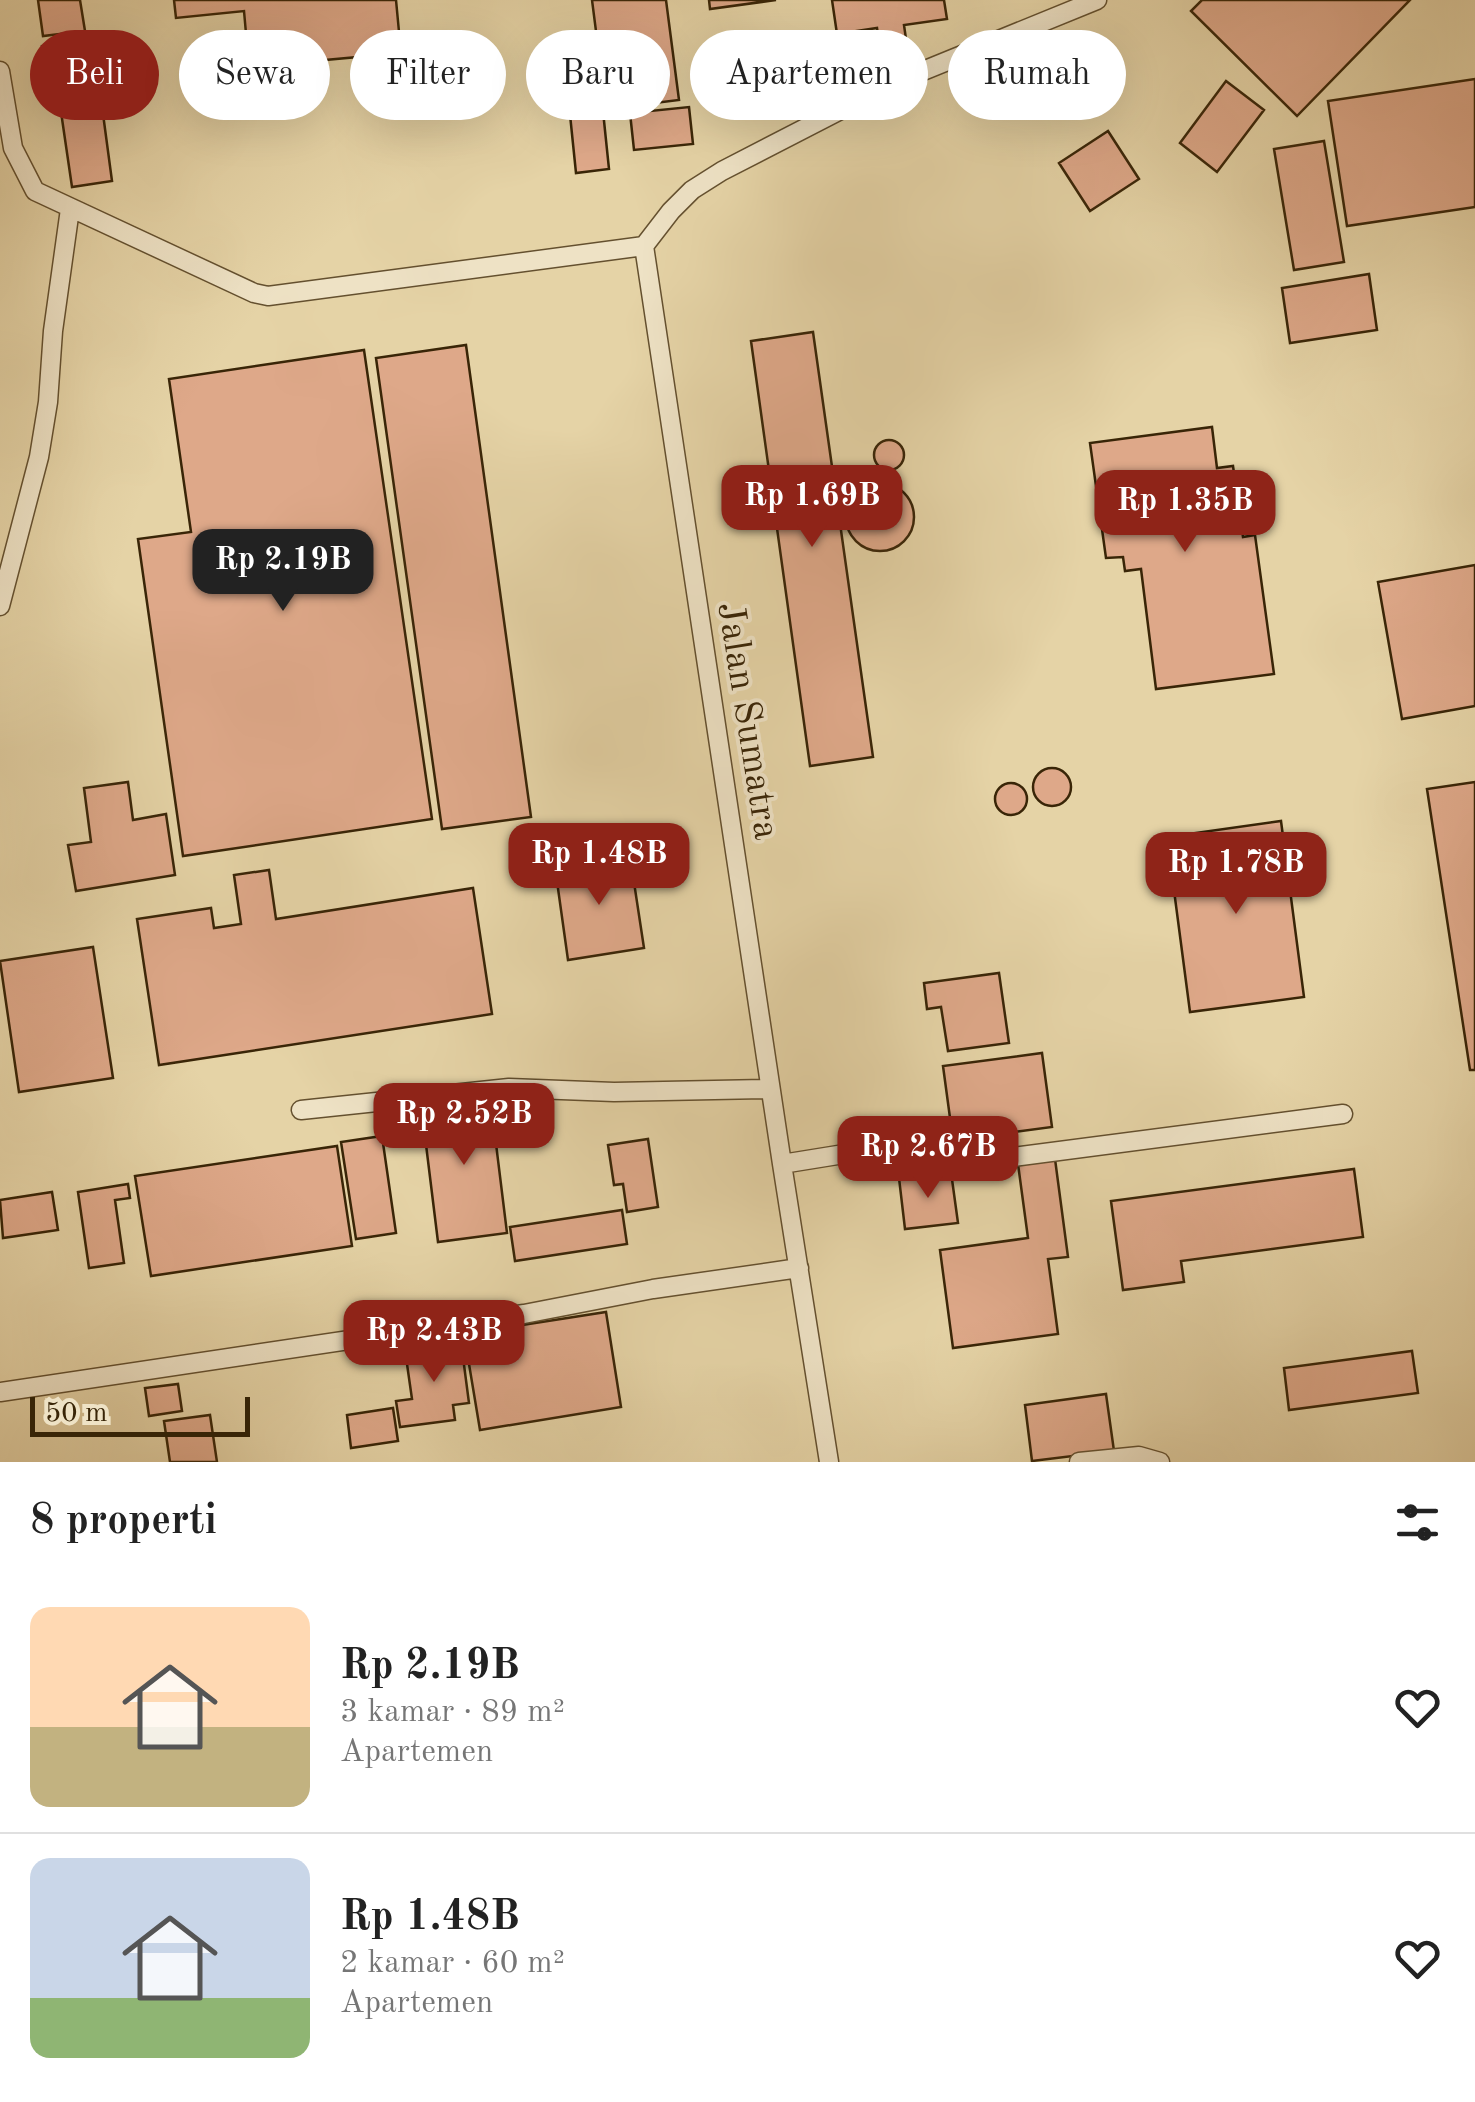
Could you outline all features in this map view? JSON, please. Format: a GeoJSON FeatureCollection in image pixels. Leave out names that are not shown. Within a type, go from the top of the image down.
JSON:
{"type":"FeatureCollection","features":[{"type":"Feature","properties":{"kind":"lane"},"geometry":{"type":"LineString","coordinates":[[0,71],[14,148],[35,191],[254,293],[268,296],[644,246],[692,190],[722,171],[890,84],[1097,0]]}},
{"type":"Feature","properties":{"kind":"lane"},"geometry":{"type":"LineString","coordinates":[[0,606],[40,457],[70,209]]}},
{"type":"Feature","properties":{"kind":"lane","name":"Jalan Sumatra"},"geometry":{"type":"LineString","coordinates":[[644,246],[829,1462]]}},
{"type":"Feature","properties":{"kind":"lane"},"geometry":{"type":"LineString","coordinates":[[301,1110],[509,1088],[614,1092],[770,1089]]}},
{"type":"Feature","properties":{"kind":"lane"},"geometry":{"type":"LineString","coordinates":[[782,1164],[875,1149],[959,1164],[1343,1114]]}},
{"type":"Feature","properties":{"kind":"lane"},"geometry":{"type":"LineString","coordinates":[[0,1392],[524,1314],[653,1289],[799,1268]]}},
{"type":"Feature","properties":{"kind":"lane"},"geometry":{"type":"LineString","coordinates":[[1079,1462],[1138,1456],[1160,1462]]}},
{"type":"Feature","properties":{"kind":"building"},"geometry":{"type":"Polygon","coordinates":[[[38,0],[80,0],[85,30],[42,30],[38,0]]]}},
{"type":"Feature","properties":{"kind":"building"},"geometry":{"type":"Polygon","coordinates":[[[174,0],[396,0],[399,30],[350,30],[350,58],[330,60],[330,30],[246,30],[244,11],[176,18],[174,0]]]}},
{"type":"Feature","properties":{"kind":"building"},"geometry":{"type":"Polygon","coordinates":[[[592,0],[666,0],[670,30],[596,30],[592,0]]]}},
{"type":"Feature","properties":{"kind":"building"},"geometry":{"type":"Polygon","coordinates":[[[709,0],[776,0],[710,9],[709,0]]]}},
{"type":"Feature","properties":{"kind":"building"},"geometry":{"type":"Polygon","coordinates":[[[832,0],[944,0],[947,19],[904,25],[905,30],[836,30],[832,0]]]}},
{"type":"Feature","properties":{"kind":"building"},"geometry":{"type":"Polygon","coordinates":[[[1202,0],[1410,0],[1297,116],[1191,11],[1202,0]]]}},
{"type":"Feature","properties":{"kind":"building"},"geometry":{"type":"Polygon","coordinates":[[[670,31],[679,100],[670,101],[670,31]]]}},
{"type":"Feature","properties":{"kind":"building"},"geometry":{"type":"Polygon","coordinates":[[[1475,79],[1475,207],[1347,226],[1328,101],[1475,79]]]}},
{"type":"Feature","properties":{"kind":"building"},"geometry":{"type":"Polygon","coordinates":[[[1226,81],[1264,110],[1217,172],[1180,143],[1226,81]]]}},
{"type":"Feature","properties":{"kind":"building"},"geometry":{"type":"Polygon","coordinates":[[[689,107],[693,144],[634,150],[631,120],[670,120],[670,109],[689,107]]]}},
{"type":"Feature","properties":{"kind":"building"},"geometry":{"type":"Polygon","coordinates":[[[62,120],[104,120],[112,181],[72,187],[62,120]]]}},
{"type":"Feature","properties":{"kind":"building"},"geometry":{"type":"Polygon","coordinates":[[[571,120],[604,120],[609,169],[576,173],[571,120]]]}},
{"type":"Feature","properties":{"kind":"building"},"geometry":{"type":"Polygon","coordinates":[[[1108,131],[1139,179],[1090,211],[1059,163],[1108,131]]]}},
{"type":"Feature","properties":{"kind":"building"},"geometry":{"type":"Polygon","coordinates":[[[1324,141],[1344,262],[1294,270],[1274,149],[1324,141]]]}},
{"type":"Feature","properties":{"kind":"building"},"geometry":{"type":"Polygon","coordinates":[[[1369,274],[1377,330],[1290,343],[1282,288],[1369,274]]]}},
{"type":"Feature","properties":{"kind":"building"},"geometry":{"type":"Polygon","coordinates":[[[813,332],[873,757],[810,766],[751,341],[813,332]]]}},
{"type":"Feature","properties":{"kind":"building"},"geometry":{"type":"Polygon","coordinates":[[[466,345],[531,817],[442,829],[376,358],[466,345]]]}},
{"type":"Feature","properties":{"kind":"building"},"geometry":{"type":"Polygon","coordinates":[[[364,350],[432,819],[183,856],[138,539],[191,532],[169,379],[364,350]]]}},
{"type":"Feature","properties":{"kind":"building"},"geometry":{"type":"Polygon","coordinates":[[[1212,427],[1217,468],[1233,466],[1243,537],[1255,535],[1274,674],[1156,689],[1141,569],[1125,571],[1123,557],[1106,558],[1090,443],[1212,427]]]}},
{"type":"Feature","properties":{"kind":"building"},"geometry":{"type":"Polygon","coordinates":[[[889,440],[900,444],[904,455],[900,466],[889,470],[878,466],[874,455],[878,444],[889,440]]]}},
{"type":"Feature","properties":{"kind":"building"},"geometry":{"type":"Polygon","coordinates":[[[880,483],[904,493],[914,517],[904,541],[880,551],[856,541],[846,517],[856,493],[880,483]]]}},
{"type":"Feature","properties":{"kind":"building"},"geometry":{"type":"Polygon","coordinates":[[[1475,565],[1475,706],[1402,719],[1378,582],[1475,565]]]}},
{"type":"Feature","properties":{"kind":"building"},"geometry":{"type":"Polygon","coordinates":[[[1052,768],[1065,774],[1071,787],[1065,800],[1052,806],[1039,800],[1033,787],[1039,774],[1052,768]]]}},
{"type":"Feature","properties":{"kind":"building"},"geometry":{"type":"Polygon","coordinates":[[[128,782],[133,820],[166,814],[175,875],[76,891],[68,845],[91,842],[84,788],[128,782]]]}},
{"type":"Feature","properties":{"kind":"building"},"geometry":{"type":"Polygon","coordinates":[[[1475,782],[1475,1070],[1470,1070],[1427,789],[1475,782]]]}},
{"type":"Feature","properties":{"kind":"building"},"geometry":{"type":"Polygon","coordinates":[[[1011,783],[1022,788],[1027,799],[1022,810],[1011,815],[1000,810],[995,799],[1000,788],[1011,783]]]}},
{"type":"Feature","properties":{"kind":"building"},"geometry":{"type":"Polygon","coordinates":[[[1281,821],[1304,997],[1190,1012],[1167,837],[1281,821]]]}},
{"type":"Feature","properties":{"kind":"building"},"geometry":{"type":"Polygon","coordinates":[[[630,856],[644,948],[568,960],[555,867],[630,856]]]}},
{"type":"Feature","properties":{"kind":"building"},"geometry":{"type":"Polygon","coordinates":[[[269,870],[276,919],[473,888],[492,1014],[159,1065],[137,919],[211,908],[214,928],[241,924],[234,875],[269,870]]]}},
{"type":"Feature","properties":{"kind":"building"},"geometry":{"type":"Polygon","coordinates":[[[93,947],[113,1078],[19,1092],[0,961],[93,947]]]}},
{"type":"Feature","properties":{"kind":"building"},"geometry":{"type":"Polygon","coordinates":[[[999,973],[1009,1043],[948,1051],[941,1007],[927,1009],[924,983],[999,973]]]}},
{"type":"Feature","properties":{"kind":"building"},"geometry":{"type":"Polygon","coordinates":[[[1042,1053],[1052,1127],[953,1140],[943,1066],[1042,1053]]]}},
{"type":"Feature","properties":{"kind":"building"},"geometry":{"type":"Polygon","coordinates":[[[490,1095],[507,1233],[438,1242],[421,1104],[490,1095]]]}},
{"type":"Feature","properties":{"kind":"building"},"geometry":{"type":"Polygon","coordinates":[[[382,1136],[396,1233],[356,1239],[341,1142],[382,1136]]]}},
{"type":"Feature","properties":{"kind":"building"},"geometry":{"type":"Polygon","coordinates":[[[648,1139],[658,1207],[627,1212],[623,1184],[614,1185],[608,1145],[648,1139]]]}},
{"type":"Feature","properties":{"kind":"building"},"geometry":{"type":"Polygon","coordinates":[[[337,1146],[352,1246],[151,1276],[135,1176],[337,1146]]]}},
{"type":"Feature","properties":{"kind":"building"},"geometry":{"type":"Polygon","coordinates":[[[1055,1159],[1068,1257],[1048,1259],[1058,1334],[953,1348],[940,1250],[1028,1238],[1018,1164],[1055,1159]]]}},
{"type":"Feature","properties":{"kind":"building"},"geometry":{"type":"Polygon","coordinates":[[[1354,1169],[1363,1237],[1181,1261],[1184,1282],[1123,1290],[1111,1201],[1354,1169]]]}},
{"type":"Feature","properties":{"kind":"building"},"geometry":{"type":"Polygon","coordinates":[[[951,1172],[958,1223],[905,1229],[899,1178],[951,1172]]]}},
{"type":"Feature","properties":{"kind":"building"},"geometry":{"type":"Polygon","coordinates":[[[128,1184],[130,1198],[115,1200],[124,1263],[89,1268],[78,1192],[128,1184]]]}},
{"type":"Feature","properties":{"kind":"building"},"geometry":{"type":"Polygon","coordinates":[[[52,1192],[58,1230],[3,1238],[0,1200],[52,1192]]]}},
{"type":"Feature","properties":{"kind":"building"},"geometry":{"type":"Polygon","coordinates":[[[622,1210],[627,1244],[515,1261],[510,1227],[622,1210]]]}},
{"type":"Feature","properties":{"kind":"building"},"geometry":{"type":"Polygon","coordinates":[[[606,1312],[621,1407],[480,1430],[464,1334],[606,1312]]]}},
{"type":"Feature","properties":{"kind":"building"},"geometry":{"type":"Polygon","coordinates":[[[461,1342],[469,1403],[453,1405],[455,1420],[400,1427],[396,1401],[412,1399],[405,1350],[461,1342]]]}},
{"type":"Feature","properties":{"kind":"building"},"geometry":{"type":"Polygon","coordinates":[[[1412,1351],[1418,1393],[1289,1410],[1284,1368],[1412,1351]]]}},
{"type":"Feature","properties":{"kind":"building"},"geometry":{"type":"Polygon","coordinates":[[[178,1384],[182,1411],[149,1416],[145,1388],[178,1384]]]}},
{"type":"Feature","properties":{"kind":"building"},"geometry":{"type":"Polygon","coordinates":[[[1106,1394],[1114,1451],[1032,1461],[1025,1405],[1106,1394]]]}},
{"type":"Feature","properties":{"kind":"building"},"geometry":{"type":"Polygon","coordinates":[[[393,1408],[398,1441],[351,1448],[347,1415],[393,1408]]]}},
{"type":"Feature","properties":{"kind":"building"},"geometry":{"type":"Polygon","coordinates":[[[210,1415],[217,1462],[170,1462],[164,1421],[210,1415]]]}}]}
